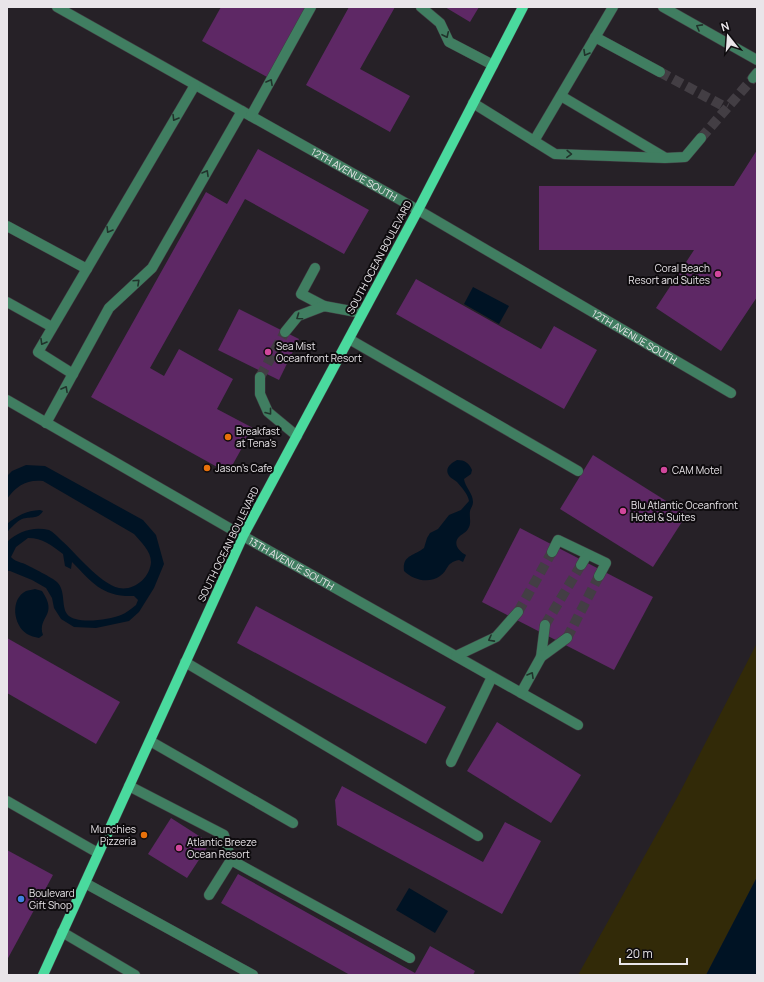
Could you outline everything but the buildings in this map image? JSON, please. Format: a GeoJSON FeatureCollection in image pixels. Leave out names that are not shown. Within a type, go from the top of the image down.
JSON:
{"type":"FeatureCollection","features":[{"type":"Feature","properties":{"kind":"main road","name":"SOUTH OCEAN BOULEVARD"},"geometry":{"type":"LineString","coordinates":[[43,975],[243,536],[418,210],[523,7]]}},
{"type":"Feature","properties":{"kind":"street","name":"12TH AVENUE SOUTH"},"geometry":{"type":"LineString","coordinates":[[57,7],[418,210],[731,393]]}},
{"type":"Feature","properties":{"kind":"street"},"geometry":{"type":"LineString","coordinates":[[251,116],[310,7]]}},
{"type":"Feature","properties":{"kind":"street"},"geometry":{"type":"LineString","coordinates":[[420,7],[440,22],[449,42],[493,66]]}},
{"type":"Feature","properties":{"kind":"street"},"geometry":{"type":"LineString","coordinates":[[534,141],[612,7]]}},
{"type":"Feature","properties":{"kind":"street"},"geometry":{"type":"LineString","coordinates":[[663,7],[757,60]]}},
{"type":"Feature","properties":{"kind":"street"},"geometry":{"type":"LineString","coordinates":[[595,37],[660,72]]}},
{"type":"Feature","properties":{"kind":"street"},"geometry":{"type":"LineString","coordinates":[[73,374],[38,352],[195,85]]}},
{"type":"Feature","properties":{"kind":"street"},"geometry":{"type":"LineString","coordinates":[[561,96],[665,158]]}},
{"type":"Feature","properties":{"kind":"street"},"geometry":{"type":"LineString","coordinates":[[473,103],[555,154],[665,158],[685,157],[701,138]]}},
{"type":"Feature","properties":{"kind":"street"},"geometry":{"type":"LineString","coordinates":[[46,423],[109,308],[152,268],[242,111]]}},
{"type":"Feature","properties":{"kind":"street"},"geometry":{"type":"LineString","coordinates":[[7,226],[87,269]]}},
{"type":"Feature","properties":{"kind":"street"},"geometry":{"type":"LineString","coordinates":[[315,268],[301,294],[324,306],[362,313]]}},
{"type":"Feature","properties":{"kind":"street"},"geometry":{"type":"LineString","coordinates":[[7,302],[52,327]]}},
{"type":"Feature","properties":{"kind":"street"},"geometry":{"type":"LineString","coordinates":[[285,332],[298,316],[324,306]]}},
{"type":"Feature","properties":{"kind":"street"},"geometry":{"type":"LineString","coordinates":[[349,339],[578,471]]}},
{"type":"Feature","properties":{"kind":"street"},"geometry":{"type":"LineString","coordinates":[[260,377],[260,394],[268,412],[296,436]]}},
{"type":"Feature","properties":{"kind":"street","name":"13TH AVENUE SOUTH"},"geometry":{"type":"LineString","coordinates":[[7,400],[243,536],[578,725]]}},
{"type":"Feature","properties":{"kind":"street"},"geometry":{"type":"LineString","coordinates":[[552,552],[558,540],[606,563],[599,576]]}},
{"type":"Feature","properties":{"kind":"street"},"geometry":{"type":"LineString","coordinates":[[581,565],[587,555]]}},
{"type":"Feature","properties":{"kind":"street"},"geometry":{"type":"LineString","coordinates":[[456,656],[496,637],[518,612]]}},
{"type":"Feature","properties":{"kind":"street"},"geometry":{"type":"LineString","coordinates":[[542,657],[545,625]]}},
{"type":"Feature","properties":{"kind":"street"},"geometry":{"type":"LineString","coordinates":[[521,693],[542,657],[566,638]]}},
{"type":"Feature","properties":{"kind":"street"},"geometry":{"type":"LineString","coordinates":[[185,662],[478,836]]}},
{"type":"Feature","properties":{"kind":"street"},"geometry":{"type":"LineString","coordinates":[[451,762],[492,677]]}},
{"type":"Feature","properties":{"kind":"street"},"geometry":{"type":"LineString","coordinates":[[150,741],[293,822]]}},
{"type":"Feature","properties":{"kind":"street"},"geometry":{"type":"LineString","coordinates":[[128,786],[224,835],[231,860],[410,958]]}},
{"type":"Feature","properties":{"kind":"street"},"geometry":{"type":"LineString","coordinates":[[7,801],[98,853]]}},
{"type":"Feature","properties":{"kind":"street"},"geometry":{"type":"LineString","coordinates":[[209,895],[231,860]]}},
{"type":"Feature","properties":{"kind":"street"},"geometry":{"type":"LineString","coordinates":[[85,883],[253,975]]}},
{"type":"Feature","properties":{"kind":"street"},"geometry":{"type":"LineString","coordinates":[[62,932],[135,975]]}},
{"type":"Feature","properties":{"kind":"sand"},"geometry":{"type":"Polygon","coordinates":[[[757,643],[757,877],[706,975],[578,975],[678,796],[757,643]]]}},
{"type":"Feature","properties":{"kind":"water"},"geometry":{"type":"Polygon","coordinates":[[[473,287],[509,306],[499,324],[464,304],[473,287]]]}},
{"type":"Feature","properties":{"kind":"water"},"geometry":{"type":"Polygon","coordinates":[[[457,460],[466,462],[470,465],[472,470],[471,474],[464,479],[473,499],[473,505],[470,511],[470,524],[467,530],[458,538],[456,543],[460,550],[466,555],[463,562],[459,560],[451,563],[443,574],[436,578],[431,580],[416,579],[404,571],[405,562],[407,559],[424,548],[430,533],[438,529],[449,515],[461,510],[469,501],[463,489],[451,478],[447,471],[452,463],[457,460]]]}},
{"type":"Feature","properties":{"kind":"water"},"geometry":{"type":"Polygon","coordinates":[[[26,465],[45,466],[143,520],[156,535],[164,564],[154,588],[139,612],[129,621],[96,628],[74,627],[61,619],[54,608],[52,598],[46,588],[32,580],[7,571],[7,542],[21,532],[32,529],[43,529],[52,532],[96,574],[119,588],[130,587],[140,582],[148,573],[151,562],[151,558],[147,550],[134,534],[43,481],[32,481],[22,484],[14,490],[7,499],[7,476],[12,471],[26,465]],[[28,538],[16,547],[11,557],[57,582],[62,590],[65,610],[71,617],[77,620],[101,620],[123,614],[136,605],[138,600],[134,596],[114,594],[99,587],[72,562],[71,569],[65,566],[63,554],[59,551],[47,543],[33,538],[28,538]]]}},
{"type":"Feature","properties":{"kind":"water"},"geometry":{"type":"Polygon","coordinates":[[[43,511],[39,516],[20,520],[7,532],[7,524],[15,518],[26,512],[43,511]]]}},
{"type":"Feature","properties":{"kind":"water"},"geometry":{"type":"Polygon","coordinates":[[[35,589],[42,591],[47,599],[48,606],[48,611],[42,629],[43,635],[39,638],[28,635],[22,630],[16,619],[15,612],[17,600],[21,595],[26,591],[35,589]]]}},
{"type":"Feature","properties":{"kind":"water"},"geometry":{"type":"Polygon","coordinates":[[[757,877],[757,975],[706,975],[757,877]]]}},
{"type":"Feature","properties":{"kind":"water"},"geometry":{"type":"Polygon","coordinates":[[[409,888],[448,911],[435,933],[396,910],[409,888]]]}},
{"type":"Feature","properties":{"kind":"tunnel"},"geometry":{"type":"LineString","coordinates":[[660,72],[727,108]]}},
{"type":"Feature","properties":{"kind":"tunnel"},"geometry":{"type":"LineString","coordinates":[[701,138],[753,78]]}},
{"type":"Feature","properties":{"kind":"tunnel"},"geometry":{"type":"LineString","coordinates":[[260,377],[285,332]]}},
{"type":"Feature","properties":{"kind":"tunnel"},"geometry":{"type":"LineString","coordinates":[[518,612],[552,552]]}},
{"type":"Feature","properties":{"kind":"tunnel"},"geometry":{"type":"LineString","coordinates":[[545,625],[581,565]]}},
{"type":"Feature","properties":{"kind":"tunnel"},"geometry":{"type":"LineString","coordinates":[[567,638],[599,576]]}},
{"type":"Feature","properties":{"kind":"place","name":"Coral Beach Resort and Suites"},"geometry":{"type":"Point","coordinates":[718,274]}},
{"type":"Feature","properties":{"kind":"place","name":"Sea Mist Oceanfront Resort"},"geometry":{"type":"Point","coordinates":[268,352]}},
{"type":"Feature","properties":{"kind":"place","name":"Breakfast at Tena's"},"geometry":{"type":"Point","coordinates":[228,437]}},
{"type":"Feature","properties":{"kind":"place","name":"Jason's Cafe"},"geometry":{"type":"Point","coordinates":[207,468]}},
{"type":"Feature","properties":{"kind":"place","name":"CAM Motel"},"geometry":{"type":"Point","coordinates":[664,470]}},
{"type":"Feature","properties":{"kind":"place","name":"Blu Atlantic Oceanfront Hotel & Suites"},"geometry":{"type":"Point","coordinates":[623,511]}},
{"type":"Feature","properties":{"kind":"place","name":"Munchies Pizzeria"},"geometry":{"type":"Point","coordinates":[144,835]}},
{"type":"Feature","properties":{"kind":"place","name":"Atlantic Breeze Ocean Resort"},"geometry":{"type":"Point","coordinates":[179,848]}},
{"type":"Feature","properties":{"kind":"place","name":"Boulevard Gift Shop"},"geometry":{"type":"Point","coordinates":[21,899]}}]}
